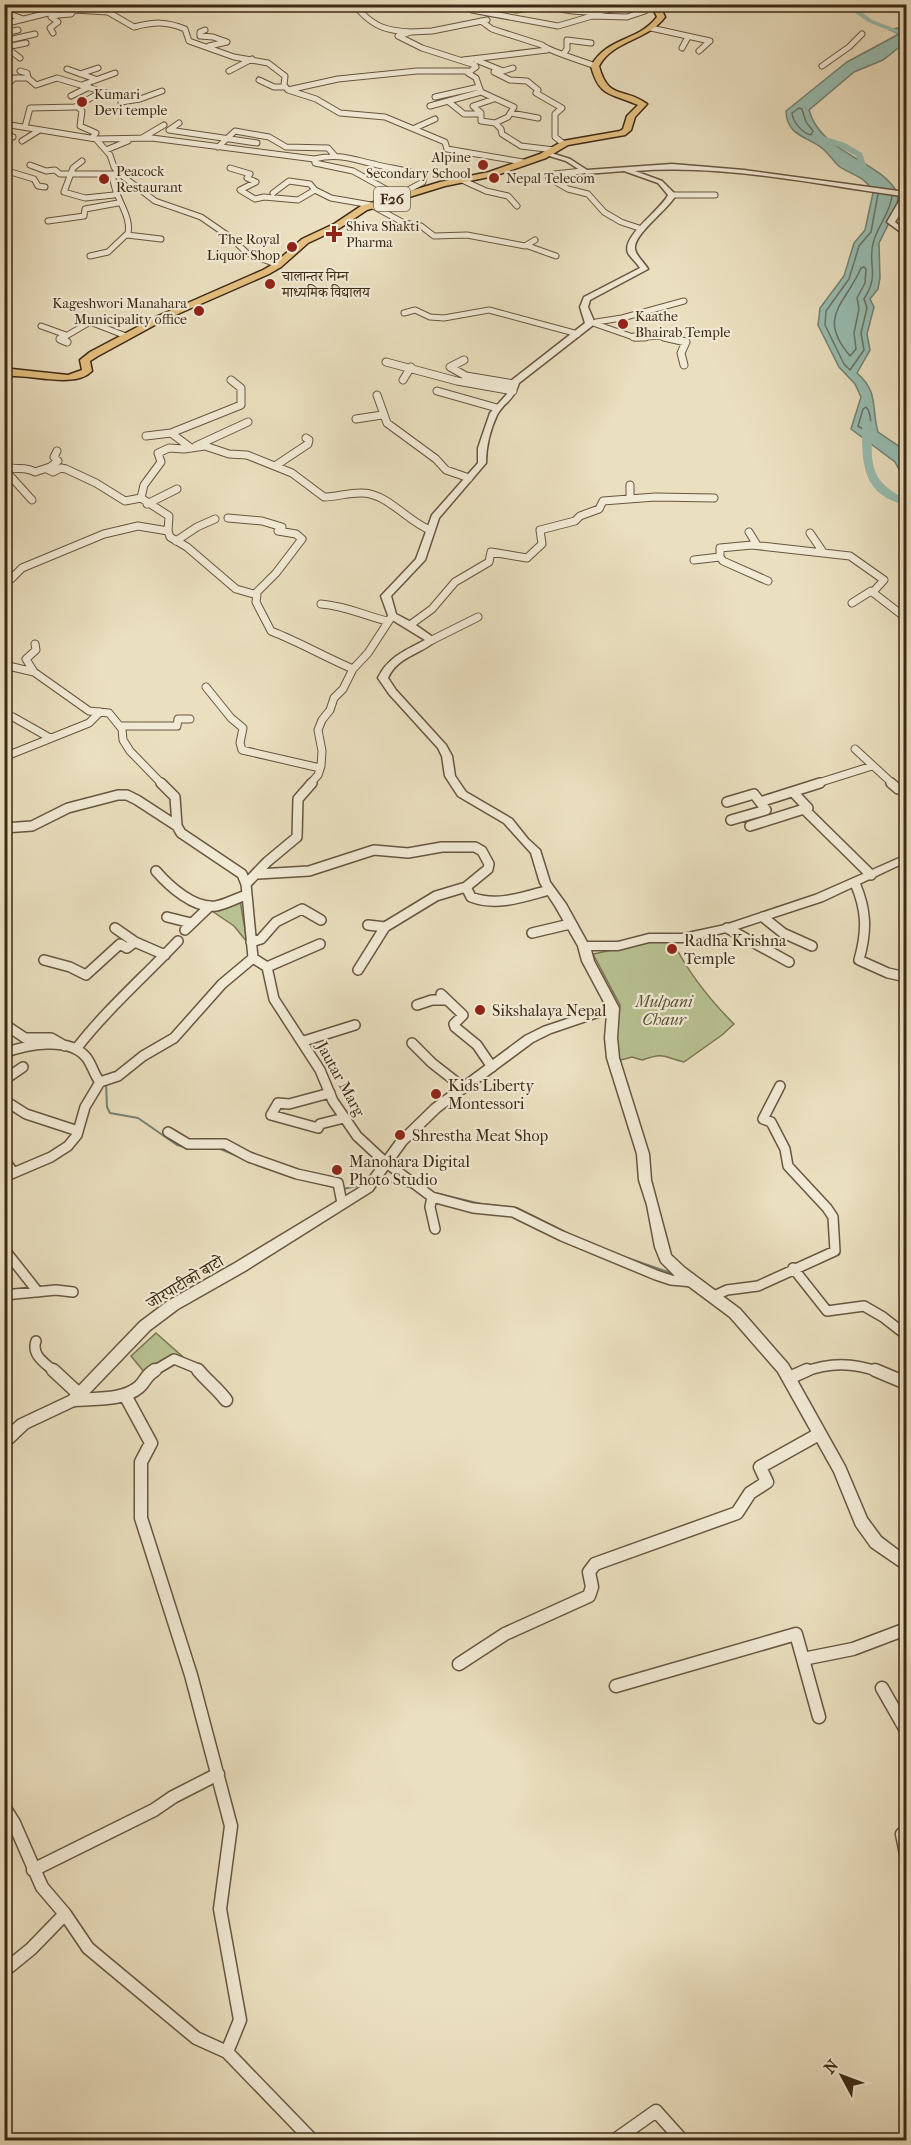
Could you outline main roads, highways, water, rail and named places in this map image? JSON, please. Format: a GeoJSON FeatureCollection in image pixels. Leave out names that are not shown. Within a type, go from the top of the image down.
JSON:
{"type":"FeatureCollection","features":[{"type":"Feature","properties":{"kind":"main road","name":"F26"},"geometry":{"type":"LineString","coordinates":[[4,373],[34,373],[62,378],[81,376],[87,371],[86,360],[126,336],[243,284],[278,265],[305,241],[338,226],[356,211],[462,180],[491,174],[551,152],[564,144],[622,133],[627,130],[631,116],[643,105],[609,93],[600,84],[595,66],[600,56],[610,48],[651,28],[661,17],[655,4]]}},
{"type":"Feature","properties":{"kind":"water"},"geometry":{"type":"Polygon","coordinates":[[[897,28],[906,31],[906,42],[883,60],[854,72],[809,110],[816,125],[826,137],[879,173],[890,182],[898,194],[897,207],[879,243],[880,278],[878,289],[870,299],[874,307],[867,334],[870,350],[857,373],[869,387],[878,432],[906,451],[906,483],[895,462],[851,429],[861,397],[855,384],[839,367],[818,325],[820,308],[844,276],[854,243],[865,230],[873,193],[867,183],[840,167],[823,149],[794,131],[787,120],[786,111],[847,62],[899,34],[890,30],[897,28]]]}},
{"type":"Feature","properties":{"kind":"waterway"},"geometry":{"type":"LineString","coordinates":[[846,4],[870,21],[906,35]]}},
{"type":"Feature","properties":{"kind":"waterway"},"geometry":{"type":"LineString","coordinates":[[816,136],[842,145],[859,155],[869,180]]}},
{"type":"Feature","properties":{"kind":"waterway"},"geometry":{"type":"LineString","coordinates":[[867,422],[868,461],[874,480],[891,495],[906,502]]}},
{"type":"Feature","properties":{"kind":"waterway"},"geometry":{"type":"LineString","coordinates":[[106,1082],[107,1107],[110,1113],[138,1118],[177,1145],[185,1147]]}},
{"type":"Feature","properties":{"kind":"waterway"},"geometry":{"type":"LineString","coordinates":[[218,1148],[268,1169]]}},
{"type":"Feature","properties":{"kind":"waterway"},"geometry":{"type":"LineString","coordinates":[[305,1180],[337,1188]]}},
{"type":"Feature","properties":{"kind":"waterway"},"geometry":{"type":"LineString","coordinates":[[378,1182],[386,1181],[413,1188]]}},
{"type":"Feature","properties":{"kind":"waterway"},"geometry":{"type":"LineString","coordinates":[[343,1189],[366,1184]]}},
{"type":"Feature","properties":{"kind":"waterway"},"geometry":{"type":"LineString","coordinates":[[439,1194],[481,1204],[517,1208],[567,1233]]}},
{"type":"Feature","properties":{"kind":"waterway"},"geometry":{"type":"LineString","coordinates":[[616,1254],[671,1273]]}},
{"type":"Feature","properties":{"kind":"place","name":"Kumari Devi temple"},"geometry":{"type":"Point","coordinates":[82,102]}},
{"type":"Feature","properties":{"kind":"place","name":"Alpine Secondary School"},"geometry":{"type":"Point","coordinates":[483,165]}},
{"type":"Feature","properties":{"kind":"place","name":"Nepal Telecom"},"geometry":{"type":"Point","coordinates":[494,178]}},
{"type":"Feature","properties":{"kind":"place","name":"Peacock Restaurant"},"geometry":{"type":"Point","coordinates":[104,179]}},
{"type":"Feature","properties":{"kind":"place","name":"Shiva Shakti Pharma"},"geometry":{"type":"Point","coordinates":[334,234]}},
{"type":"Feature","properties":{"kind":"place","name":"The Royal Liquor Shop"},"geometry":{"type":"Point","coordinates":[292,247]}},
{"type":"Feature","properties":{"kind":"place","name":"चालान्तर निम्न माध्यमिक विद्यालय"},"geometry":{"type":"Point","coordinates":[270,284]}},
{"type":"Feature","properties":{"kind":"place","name":"Kageshwori Manahara Municipality office"},"geometry":{"type":"Point","coordinates":[199,311]}},
{"type":"Feature","properties":{"kind":"place","name":"Kaathe Bhairab Temple"},"geometry":{"type":"Point","coordinates":[623,324]}},
{"type":"Feature","properties":{"kind":"place","name":"Radha Krishna Temple"},"geometry":{"type":"Point","coordinates":[672,949]}},
{"type":"Feature","properties":{"kind":"place","name":"Sikshalaya Nepal"},"geometry":{"type":"Point","coordinates":[480,1010]}},
{"type":"Feature","properties":{"kind":"place","name":"Kids Liberty Montessori"},"geometry":{"type":"Point","coordinates":[436,1094]}},
{"type":"Feature","properties":{"kind":"place","name":"Shrestha Meat Shop"},"geometry":{"type":"Point","coordinates":[400,1135]}},
{"type":"Feature","properties":{"kind":"place","name":"Manohara Digital Photo Studio"},"geometry":{"type":"Point","coordinates":[337,1170]}},
{"type":"Feature","properties":{"kind":"park label","name":"Mulpani Chaur"},"geometry":{"type":"Point","coordinates":[664,1010]}}]}
